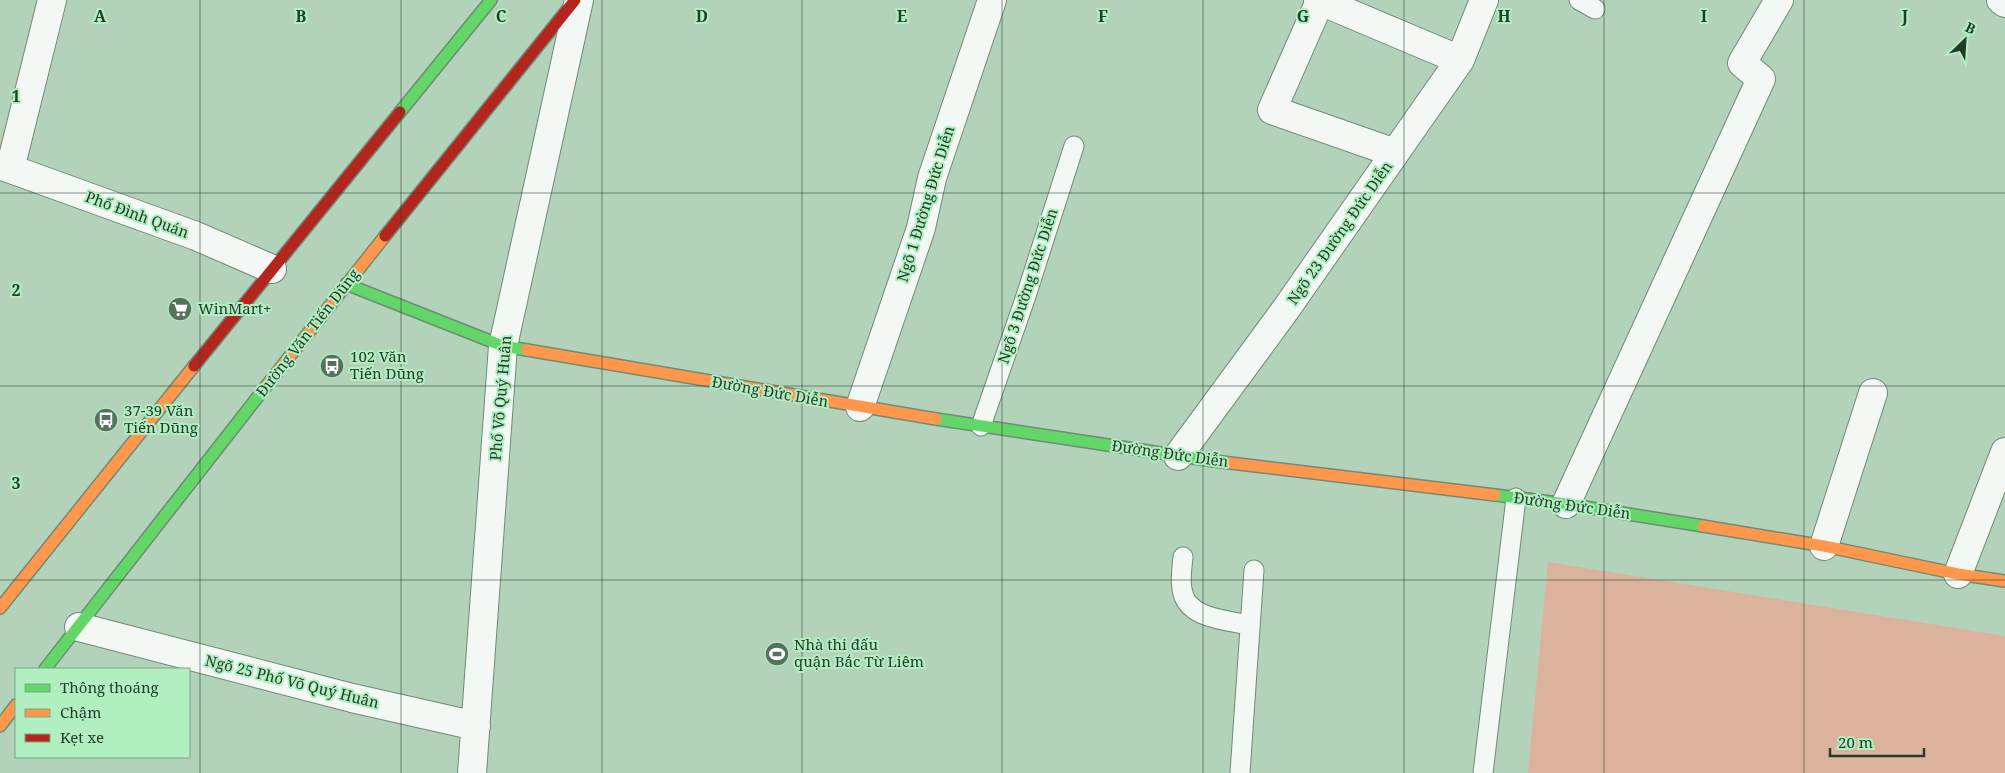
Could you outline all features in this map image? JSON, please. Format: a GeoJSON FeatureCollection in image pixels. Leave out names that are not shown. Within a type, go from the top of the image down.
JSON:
{"type":"FeatureCollection","features":[{"type":"Feature","properties":{"kind":"street"},"geometry":{"type":"LineString","coordinates":[[5,167],[52,0]]}},
{"type":"Feature","properties":{"kind":"street"},"geometry":{"type":"LineString","coordinates":[[0,608],[491,0]]}},
{"type":"Feature","properties":{"kind":"street","name":"Đường Văn Tiến Dũng"},"geometry":{"type":"LineString","coordinates":[[46,668],[346,284],[575,0]]}},
{"type":"Feature","properties":{"kind":"street","name":"Phố Võ Quý Huân"},"geometry":{"type":"LineString","coordinates":[[472,773],[503,346],[579,0]]}},
{"type":"Feature","properties":{"kind":"street","name":"Ngõ 1 Đường Đức Diễn"},"geometry":{"type":"LineString","coordinates":[[860,407],[921,228],[932,178],[992,0]]}},
{"type":"Feature","properties":{"kind":"street","name":"Ngõ 23 Đường Đức Diễn"},"geometry":{"type":"LineString","coordinates":[[1178,456],[1286,309],[1460,60],[1484,0]]}},
{"type":"Feature","properties":{"kind":"street"},"geometry":{"type":"LineString","coordinates":[[1566,504],[1762,79],[1742,63],[1778,0]]}},
{"type":"Feature","properties":{"kind":"street"},"geometry":{"type":"LineString","coordinates":[[2000,0],[2005,3]]}},
{"type":"Feature","properties":{"kind":"street"},"geometry":{"type":"LineString","coordinates":[[1395,153],[1272,110],[1319,1],[1460,60]]}},
{"type":"Feature","properties":{"kind":"street","name":"Phố Đình Quán"},"geometry":{"type":"LineString","coordinates":[[5,167],[196,236],[272,269]]}},
{"type":"Feature","properties":{"kind":"street","name":"Đường Đức Diễn"},"geometry":{"type":"LineString","coordinates":[[346,284],[503,346],[860,407],[1178,456],[1566,504],[1824,546],[1958,574],[2005,581]]}},
{"type":"Feature","properties":{"kind":"street"},"geometry":{"type":"LineString","coordinates":[[1824,546],[1873,393]]}},
{"type":"Feature","properties":{"kind":"street"},"geometry":{"type":"LineString","coordinates":[[1958,574],[2005,452]]}},
{"type":"Feature","properties":{"kind":"street","name":"Ngõ 25 Phố Võ Quý Huân"},"geometry":{"type":"LineString","coordinates":[[79,627],[352,698],[476,726]]}},
{"type":"Feature","properties":{"kind":"street"},"geometry":{"type":"LineString","coordinates":[[0,726],[15,706]]}},
{"type":"Feature","properties":{"kind":"lane"},"geometry":{"type":"LineString","coordinates":[[1579,0],[1595,9]]}},
{"type":"Feature","properties":{"kind":"lane","name":"Ngõ 3 Đường Đức Diễn"},"geometry":{"type":"LineString","coordinates":[[981,426],[1025,300],[1074,146]]}},
{"type":"Feature","properties":{"kind":"lane"},"geometry":{"type":"LineString","coordinates":[[1483,773],[1516,498]]}},
{"type":"Feature","properties":{"kind":"lane"},"geometry":{"type":"LineString","coordinates":[[1183,557],[1182,589],[1187,604],[1202,614],[1250,625]]}},
{"type":"Feature","properties":{"kind":"lane"},"geometry":{"type":"LineString","coordinates":[[1240,773],[1254,570]]}},
{"type":"Feature","properties":{"kind":"shaded area"},"geometry":{"type":"Polygon","coordinates":[[[1548,562],[2005,636],[2005,773],[1528,773],[1548,562]]]}},
{"type":"Feature","properties":{"kind":"traffic: fast"},"geometry":{"type":"LineString","coordinates":[[400,112],[491,0]]}},
{"type":"Feature","properties":{"kind":"traffic: fast"},"geometry":{"type":"LineString","coordinates":[[346,284],[503,346],[527,350]]}},
{"type":"Feature","properties":{"kind":"traffic: fast"},"geometry":{"type":"LineString","coordinates":[[46,668],[267,385]]}},
{"type":"Feature","properties":{"kind":"traffic: fast"},"geometry":{"type":"LineString","coordinates":[[936,419],[1214,461]]}},
{"type":"Feature","properties":{"kind":"traffic: fast"},"geometry":{"type":"LineString","coordinates":[[1495,495],[1566,504],[1703,526]]}},
{"type":"Feature","properties":{"kind":"traffic: slow"},"geometry":{"type":"LineString","coordinates":[[267,385],[385,236]]}},
{"type":"Feature","properties":{"kind":"traffic: slow"},"geometry":{"type":"LineString","coordinates":[[527,350],[936,419]]}},
{"type":"Feature","properties":{"kind":"traffic: slow"},"geometry":{"type":"LineString","coordinates":[[0,608],[194,366]]}},
{"type":"Feature","properties":{"kind":"traffic: slow"},"geometry":{"type":"LineString","coordinates":[[1214,461],[1495,495]]}},
{"type":"Feature","properties":{"kind":"traffic: slow"},"geometry":{"type":"LineString","coordinates":[[1703,526],[1824,546],[1958,574],[2005,581]]}},
{"type":"Feature","properties":{"kind":"traffic: slow"},"geometry":{"type":"LineString","coordinates":[[0,726],[15,706]]}},
{"type":"Feature","properties":{"kind":"traffic: jam"},"geometry":{"type":"LineString","coordinates":[[385,236],[575,0]]}},
{"type":"Feature","properties":{"kind":"traffic: jam"},"geometry":{"type":"LineString","coordinates":[[194,366],[400,112]]}},
{"type":"Feature","properties":{"kind":"place","name":"WinMart+"},"geometry":{"type":"Point","coordinates":[180,309]}},
{"type":"Feature","properties":{"kind":"place","name":"102 Văn Tiến Dũng"},"geometry":{"type":"Point","coordinates":[332,366]}},
{"type":"Feature","properties":{"kind":"place","name":"37-39 Văn Tiến Dũng"},"geometry":{"type":"Point","coordinates":[106,420]}},
{"type":"Feature","properties":{"kind":"place","name":"Nhà thi đấu quận Bắc Từ Liêm"},"geometry":{"type":"Point","coordinates":[777,654]}}]}
